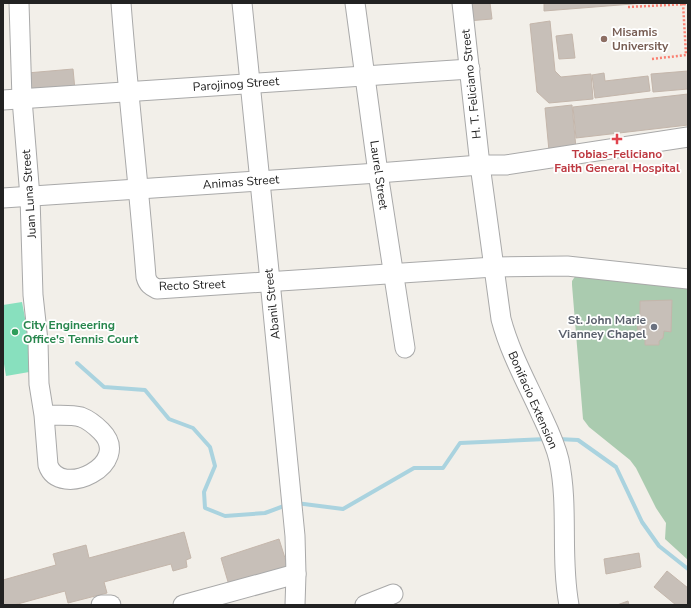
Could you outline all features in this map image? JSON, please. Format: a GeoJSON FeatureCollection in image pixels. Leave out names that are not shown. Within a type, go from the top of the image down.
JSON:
{"type":"FeatureCollection","features":[{"type":"Feature","properties":{"kind":"street","name":"Juan Luna Street"},"geometry":{"type":"LineString","coordinates":[[18,3],[22,99],[30,197],[33,295],[38,341],[39,384],[44,416]]}},
{"type":"Feature","properties":{"kind":"street","name":"Recto Street"},"geometry":{"type":"LineString","coordinates":[[121,3],[146,277],[148,282],[157,289],[494,267],[567,266],[688,279]]}},
{"type":"Feature","properties":{"kind":"street","name":"Abanil Street"},"geometry":{"type":"LineString","coordinates":[[242,3],[294,536],[296,574],[291,603]]}},
{"type":"Feature","properties":{"kind":"street","name":"Laurel Street"},"geometry":{"type":"LineString","coordinates":[[355,3],[378,173],[405,348]]}},
{"type":"Feature","properties":{"kind":"street","name":"H. T. Feliciano Street"},"geometry":{"type":"LineString","coordinates":[[462,3],[480,165],[494,267]]}},
{"type":"Feature","properties":{"kind":"street","name":"Parojinog Street"},"geometry":{"type":"LineString","coordinates":[[3,100],[470,69]]}},
{"type":"Feature","properties":{"kind":"street","name":"Animas Street"},"geometry":{"type":"LineString","coordinates":[[3,198],[480,165],[506,165],[688,137]]}},
{"type":"Feature","properties":{"kind":"street","name":"Bonifacio Extension"},"geometry":{"type":"LineString","coordinates":[[494,267],[501,319],[507,341],[554,440],[559,460],[562,482],[566,582],[569,605]]}},
{"type":"Feature","properties":{"kind":"street"},"geometry":{"type":"LineString","coordinates":[[183,605],[296,574]]}},
{"type":"Feature","properties":{"kind":"street"},"geometry":{"type":"LineString","coordinates":[[366,605],[393,594]]}},
{"type":"Feature","properties":{"kind":"street"},"geometry":{"type":"LineString","coordinates":[[101,605],[110,605]]}},
{"type":"Feature","properties":{"kind":"path"},"geometry":{"type":"LineString","coordinates":[[652,59],[686,55],[687,46],[683,4]]}},
{"type":"Feature","properties":{"kind":"path"},"geometry":{"type":"LineString","coordinates":[[628,7],[688,4]]}},
{"type":"Feature","properties":{"kind":"green space"},"geometry":{"type":"Polygon","coordinates":[[[576,275],[688,284],[688,560],[665,539],[666,523],[656,508],[636,468],[630,460],[589,427],[583,419],[572,285],[572,281],[576,275]]]}},
{"type":"Feature","properties":{"kind":"green space","name":"City Engineering Office's Tennis Court"},"geometry":{"type":"Polygon","coordinates":[[[22,302],[35,371],[6,376],[3,358],[3,305],[22,302]]]}},
{"type":"Feature","properties":{"kind":"building"},"geometry":{"type":"Polygon","coordinates":[[[466,3],[490,3],[492,19],[467,21],[466,3]]]}},
{"type":"Feature","properties":{"kind":"building"},"geometry":{"type":"Polygon","coordinates":[[[544,3],[645,3],[544,11],[544,3]]]}},
{"type":"Feature","properties":{"kind":"building"},"geometry":{"type":"Polygon","coordinates":[[[550,21],[555,71],[561,77],[591,74],[593,99],[549,103],[537,92],[530,24],[550,21]]]}},
{"type":"Feature","properties":{"kind":"building"},"geometry":{"type":"Polygon","coordinates":[[[572,34],[575,58],[559,59],[556,36],[572,34]]]}},
{"type":"Feature","properties":{"kind":"building"},"geometry":{"type":"Polygon","coordinates":[[[73,69],[75,90],[29,94],[27,73],[73,69]]]}},
{"type":"Feature","properties":{"kind":"building"},"geometry":{"type":"Polygon","coordinates":[[[688,71],[688,89],[653,92],[651,74],[688,71]]]}},
{"type":"Feature","properties":{"kind":"building"},"geometry":{"type":"Polygon","coordinates":[[[604,73],[605,81],[648,76],[650,91],[595,98],[592,75],[604,73]]]}},
{"type":"Feature","properties":{"kind":"building"},"geometry":{"type":"Polygon","coordinates":[[[688,94],[688,125],[576,138],[573,107],[688,94]]]}},
{"type":"Feature","properties":{"kind":"building"},"geometry":{"type":"Polygon","coordinates":[[[572,105],[576,148],[549,151],[545,108],[572,105]]]}},
{"type":"Feature","properties":{"kind":"building","name":"St. John Marie Vianney Chapel"},"geometry":{"type":"Polygon","coordinates":[[[672,300],[671,332],[664,331],[663,338],[659,341],[659,345],[645,345],[645,331],[638,331],[637,322],[640,322],[640,301],[672,300]]]}},
{"type":"Feature","properties":{"kind":"building"},"geometry":{"type":"Polygon","coordinates":[[[184,532],[191,558],[186,560],[187,567],[173,571],[171,564],[104,582],[107,593],[68,603],[65,591],[14,605],[3,605],[3,580],[56,565],[53,554],[86,545],[89,558],[184,532]]]}},
{"type":"Feature","properties":{"kind":"building"},"geometry":{"type":"Polygon","coordinates":[[[279,539],[290,574],[231,592],[221,558],[279,539]]]}},
{"type":"Feature","properties":{"kind":"building"},"geometry":{"type":"Polygon","coordinates":[[[639,553],[641,567],[606,574],[604,559],[639,553]]]}},
{"type":"Feature","properties":{"kind":"building"},"geometry":{"type":"Polygon","coordinates":[[[667,571],[688,588],[688,605],[676,605],[654,587],[667,571]]]}},
{"type":"Feature","properties":{"kind":"building"},"geometry":{"type":"Polygon","coordinates":[[[628,601],[629,605],[617,605],[628,601]]]}},
{"type":"Feature","properties":{"kind":"waterway"},"geometry":{"type":"LineString","coordinates":[[77,363],[104,387],[145,390],[169,419],[193,428],[210,447],[215,466],[204,492],[205,508],[225,516],[265,513],[284,506]]}},
{"type":"Feature","properties":{"kind":"waterway"},"geometry":{"type":"LineString","coordinates":[[296,503],[343,509],[414,468],[443,468],[460,443],[546,439]]}},
{"type":"Feature","properties":{"kind":"waterway"},"geometry":{"type":"LineString","coordinates":[[558,439],[578,440],[616,467],[642,522],[659,546],[688,569]]}},
{"type":"Feature","properties":{"kind":"place","name":"Misamis University"},"geometry":{"type":"Point","coordinates":[604,39]}},
{"type":"Feature","properties":{"kind":"place","name":"Tobias-Feliciano Faith General Hospital"},"geometry":{"type":"Point","coordinates":[617,139]}},
{"type":"Feature","properties":{"kind":"place","name":"St. John Marie Vianney Chapel"},"geometry":{"type":"Point","coordinates":[654,327]}},
{"type":"Feature","properties":{"kind":"place","name":"City Engineering Office's Tennis Court"},"geometry":{"type":"Point","coordinates":[15,332]}}]}
